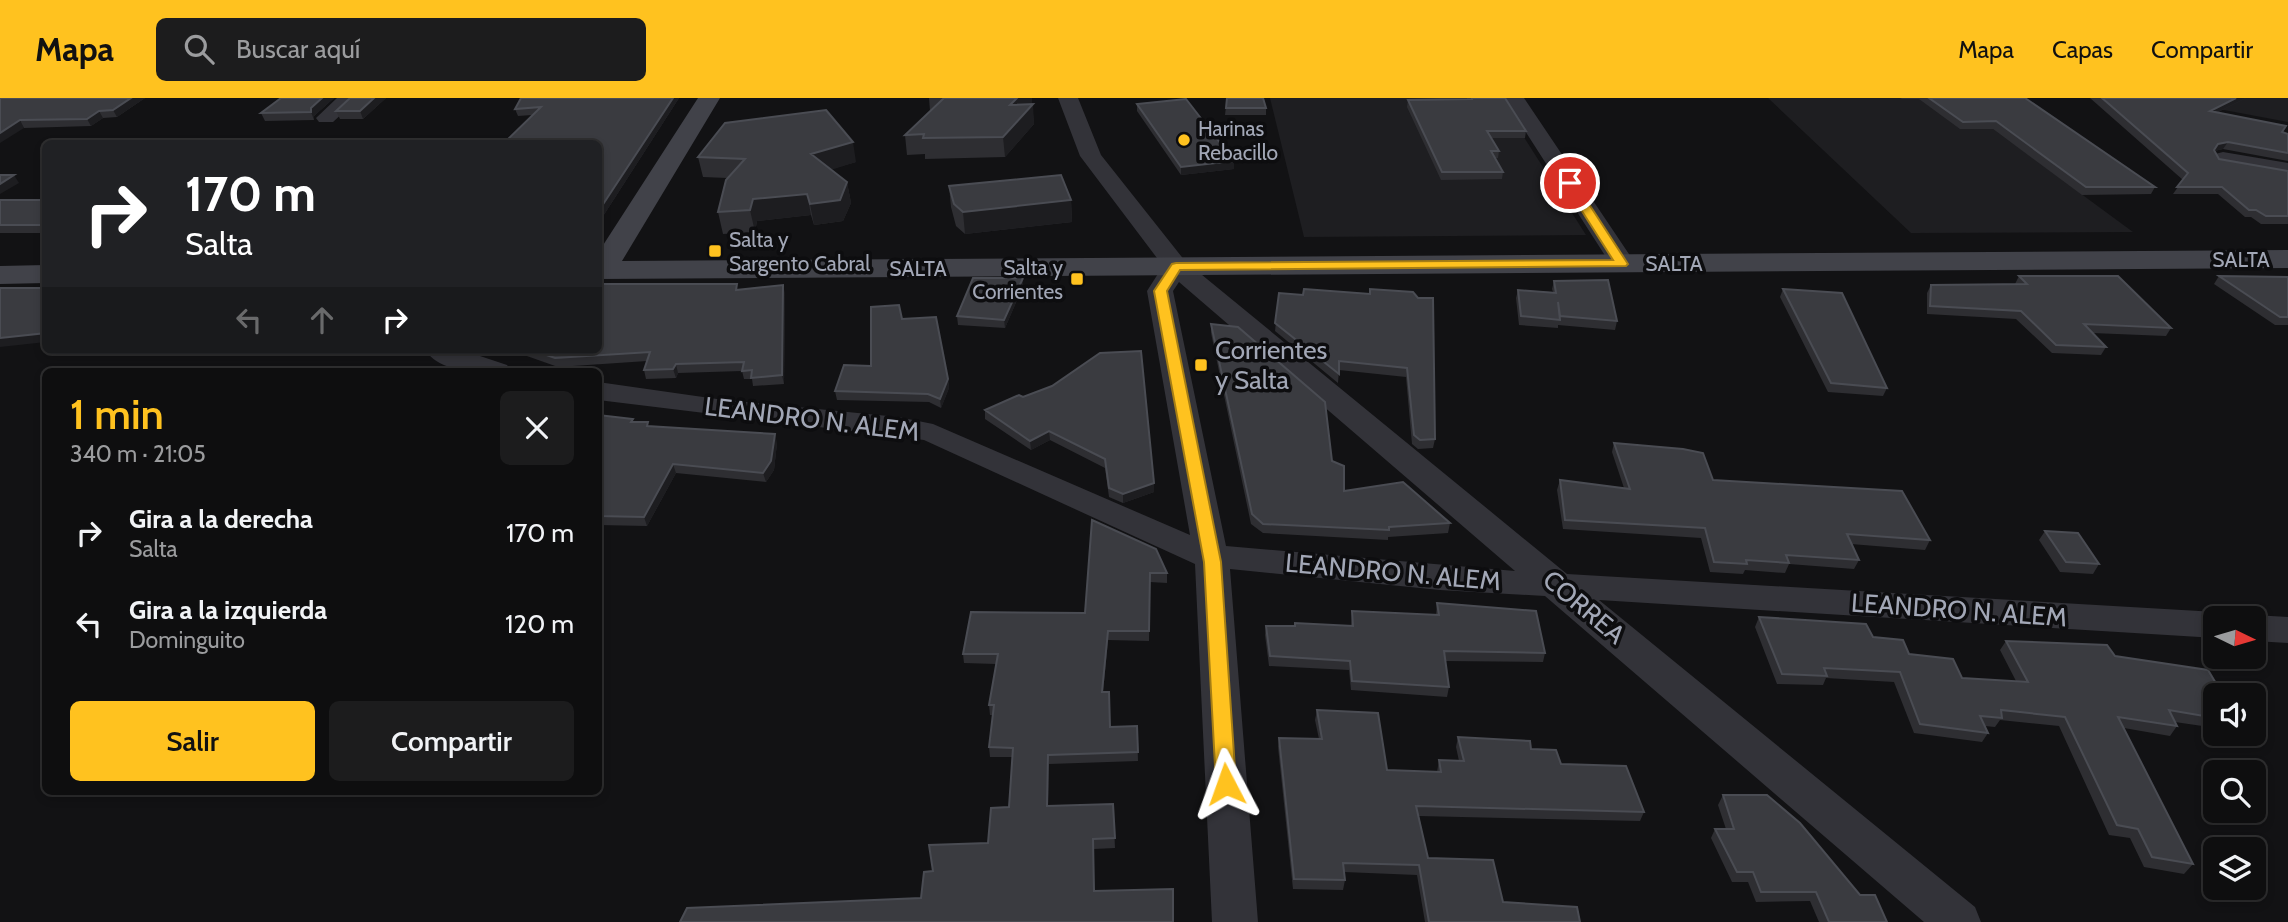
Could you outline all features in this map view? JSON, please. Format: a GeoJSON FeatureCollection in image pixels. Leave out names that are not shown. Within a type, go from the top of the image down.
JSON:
{"type":"FeatureCollection","features":[{"type":"Feature","properties":{"kind":"main road"},"geometry":{"type":"LineString","coordinates":[[602,267],[709,98]]}},
{"type":"Feature","properties":{"kind":"main road","name":"SALTA"},"geometry":{"type":"LineString","coordinates":[[602,270],[2288,259]]}},
{"type":"Feature","properties":{"kind":"main road"},"geometry":{"type":"LineString","coordinates":[[0,275],[42,274]]}},
{"type":"Feature","properties":{"kind":"street"},"geometry":{"type":"LineString","coordinates":[[326,118],[349,98]]}},
{"type":"Feature","properties":{"kind":"street","name":"CORREA"},"geometry":{"type":"LineString","coordinates":[[1068,98],[1091,156],[1176,267],[1958,922]]}},
{"type":"Feature","properties":{"kind":"street"},"geometry":{"type":"LineString","coordinates":[[1514,98],[1622,264]]}},
{"type":"Feature","properties":{"kind":"street"},"geometry":{"type":"LineString","coordinates":[[2223,159],[2288,170]]}},
{"type":"Feature","properties":{"kind":"street"},"geometry":{"type":"LineString","coordinates":[[1176,267],[1160,291],[1211,556],[1235,922]]}},
{"type":"Feature","properties":{"kind":"street"},"geometry":{"type":"LineString","coordinates":[[448,354],[485,368]]}},
{"type":"Feature","properties":{"kind":"street","name":"LEANDRO N. ALEM"},"geometry":{"type":"LineString","coordinates":[[602,392],[717,408],[898,426],[933,433],[1211,556],[1440,578],[2203,624]]}},
{"type":"Feature","properties":{"kind":"street"},"geometry":{"type":"LineString","coordinates":[[2266,629],[2288,630]]}},
{"type":"Feature","properties":{"kind":"shaded area"},"geometry":{"type":"Polygon","coordinates":[[[1270,98],[1499,98],[1586,235],[1304,237],[1270,98]]]}},
{"type":"Feature","properties":{"kind":"shaded area"},"geometry":{"type":"Polygon","coordinates":[[[1768,98],[1951,98],[2133,232],[1911,233],[1768,98]]]}},
{"type":"Feature","properties":{"kind":"shaded area"},"geometry":{"type":"Polygon","coordinates":[[[2160,98],[2288,98],[2288,122],[2160,98]]]}},
{"type":"Feature","properties":{"kind":"building"},"geometry":{"type":"Polygon","coordinates":[[[0,98],[131,98],[113,110],[99,111],[87,119],[20,120],[0,133],[0,98]]]}},
{"type":"Feature","properties":{"kind":"building"},"geometry":{"type":"Polygon","coordinates":[[[281,98],[322,98],[311,108],[311,112],[261,113],[281,98]]]}},
{"type":"Feature","properties":{"kind":"building"},"geometry":{"type":"Polygon","coordinates":[[[350,98],[374,98],[360,111],[336,111],[350,98]]]}},
{"type":"Feature","properties":{"kind":"building"},"geometry":{"type":"Polygon","coordinates":[[[521,98],[673,98],[602,206],[602,140],[507,140],[541,107],[515,109],[521,98]]]}},
{"type":"Feature","properties":{"kind":"building"},"geometry":{"type":"Polygon","coordinates":[[[944,98],[1017,98],[1010,105],[1033,104],[1003,137],[923,138],[924,134],[905,135],[944,98]]]}},
{"type":"Feature","properties":{"kind":"building"},"geometry":{"type":"Polygon","coordinates":[[[1227,98],[1263,98],[1266,108],[1226,108],[1227,98]]]}},
{"type":"Feature","properties":{"kind":"building"},"geometry":{"type":"Polygon","coordinates":[[[1505,98],[1526,131],[1487,131],[1499,151],[1491,151],[1503,172],[1442,172],[1408,100],[1505,98]]]}},
{"type":"Feature","properties":{"kind":"building"},"geometry":{"type":"Polygon","coordinates":[[[1929,98],[2025,98],[2155,187],[2086,187],[1996,121],[1963,122],[1929,98]]]}},
{"type":"Feature","properties":{"kind":"building"},"geometry":{"type":"Polygon","coordinates":[[[2102,98],[2236,98],[2210,111],[2286,126],[2282,132],[2288,134],[2288,153],[2228,142],[2218,144],[2214,150],[2219,159],[2288,171],[2288,216],[2266,216],[2256,210],[2249,210],[2222,187],[2177,187],[2188,173],[2102,98]]]}},
{"type":"Feature","properties":{"kind":"building","name":"Harinas Rebacillo"},"geometry":{"type":"Polygon","coordinates":[[[1186,99],[1234,161],[1181,167],[1137,104],[1186,99]]]}},
{"type":"Feature","properties":{"kind":"building"},"geometry":{"type":"Polygon","coordinates":[[[826,110],[853,142],[811,154],[847,182],[840,200],[810,204],[807,194],[753,199],[750,210],[718,212],[726,180],[745,159],[698,157],[725,123],[826,110]]]}},
{"type":"Feature","properties":{"kind":"building"},"geometry":{"type":"Polygon","coordinates":[[[0,175],[14,175],[0,184],[0,175]]]}},
{"type":"Feature","properties":{"kind":"building"},"geometry":{"type":"Polygon","coordinates":[[[1061,175],[1071,200],[963,212],[954,204],[949,186],[1061,175]]]}},
{"type":"Feature","properties":{"kind":"building"},"geometry":{"type":"Polygon","coordinates":[[[0,200],[42,200],[42,225],[0,225],[0,200]]]}},
{"type":"Feature","properties":{"kind":"building"},"geometry":{"type":"Polygon","coordinates":[[[2019,276],[2118,276],[2171,328],[2084,324],[2106,347],[2056,345],[2021,311],[1930,306],[1931,285],[2027,284],[2019,276]]]}},
{"type":"Feature","properties":{"kind":"building"},"geometry":{"type":"Polygon","coordinates":[[[2219,276],[2288,277],[2288,317],[2280,317],[2219,276]]]}},
{"type":"Feature","properties":{"kind":"building"},"geometry":{"type":"Polygon","coordinates":[[[973,278],[1023,278],[1004,320],[957,316],[973,278]]]}},
{"type":"Feature","properties":{"kind":"building"},"geometry":{"type":"Polygon","coordinates":[[[1608,280],[1617,321],[1560,316],[1558,302],[1560,320],[1521,316],[1518,290],[1556,293],[1554,281],[1608,280]]]}},
{"type":"Feature","properties":{"kind":"building"},"geometry":{"type":"Polygon","coordinates":[[[602,284],[737,284],[736,290],[783,285],[782,375],[751,378],[752,370],[742,371],[744,362],[676,364],[673,369],[644,370],[650,352],[555,358],[544,354],[602,354],[602,284]]]}},
{"type":"Feature","properties":{"kind":"building"},"geometry":{"type":"Polygon","coordinates":[[[0,288],[42,288],[42,333],[0,338],[0,288]]]}},
{"type":"Feature","properties":{"kind":"building"},"geometry":{"type":"Polygon","coordinates":[[[1304,289],[1370,294],[1370,289],[1413,292],[1418,298],[1433,298],[1435,439],[1420,440],[1414,435],[1407,368],[1339,361],[1339,374],[1275,323],[1279,293],[1303,295],[1304,289]]]}},
{"type":"Feature","properties":{"kind":"building"},"geometry":{"type":"Polygon","coordinates":[[[1783,289],[1842,293],[1887,388],[1831,383],[1783,289]]]}},
{"type":"Feature","properties":{"kind":"building"},"geometry":{"type":"Polygon","coordinates":[[[899,305],[902,319],[936,317],[948,379],[940,399],[928,394],[835,391],[844,365],[871,366],[871,307],[899,305]]]}},
{"type":"Feature","properties":{"kind":"building"},"geometry":{"type":"Polygon","coordinates":[[[1211,324],[1238,327],[1325,402],[1332,461],[1344,466],[1344,491],[1403,482],[1450,523],[1389,527],[1389,530],[1263,524],[1252,514],[1211,324]]]}},
{"type":"Feature","properties":{"kind":"building"},"geometry":{"type":"Polygon","coordinates":[[[1141,351],[1154,483],[1123,494],[1109,488],[1105,459],[1049,431],[1030,441],[985,410],[1019,395],[1023,397],[1052,386],[1100,353],[1141,351]]]}},
{"type":"Feature","properties":{"kind":"building"},"geometry":{"type":"Polygon","coordinates":[[[602,415],[633,419],[631,422],[648,422],[647,426],[775,434],[771,461],[763,473],[673,464],[644,517],[602,516],[602,415]]]}},
{"type":"Feature","properties":{"kind":"building"},"geometry":{"type":"Polygon","coordinates":[[[1614,443],[1703,453],[1713,480],[1902,491],[1930,540],[1847,534],[1859,560],[1786,555],[1789,563],[1746,560],[1747,564],[1714,562],[1705,528],[1565,520],[1560,480],[1630,489],[1614,443]]]}},
{"type":"Feature","properties":{"kind":"building"},"geometry":{"type":"Polygon","coordinates":[[[1092,520],[1156,549],[1167,573],[1150,573],[1149,631],[1108,631],[1102,692],[1109,692],[1110,727],[1137,726],[1138,752],[1048,755],[1047,806],[1113,804],[1115,838],[1093,839],[1094,891],[1173,889],[1173,922],[680,922],[687,908],[921,898],[924,872],[933,871],[929,845],[988,843],[991,808],[1009,807],[1013,748],[989,747],[994,705],[989,705],[998,654],[963,654],[971,612],[1085,613],[1092,520]]]}},
{"type":"Feature","properties":{"kind":"building"},"geometry":{"type":"Polygon","coordinates":[[[2045,531],[2078,533],[2099,564],[2066,562],[2045,531]]]}},
{"type":"Feature","properties":{"kind":"building"},"geometry":{"type":"Polygon","coordinates":[[[1437,603],[1536,611],[1545,653],[1444,651],[1449,687],[1352,681],[1350,661],[1270,656],[1266,626],[1295,626],[1295,623],[1353,626],[1352,611],[1439,615],[1437,603]]]}},
{"type":"Feature","properties":{"kind":"building"},"geometry":{"type":"Polygon","coordinates":[[[1759,617],[1866,624],[1873,637],[1903,640],[1909,654],[1953,659],[1962,678],[2028,682],[2006,641],[2107,645],[2115,656],[2208,670],[2216,683],[2203,683],[2203,716],[2169,710],[2177,726],[2118,717],[2193,864],[2152,857],[2138,829],[2117,825],[2065,717],[2001,710],[2002,718],[1980,716],[1988,733],[1920,724],[1900,672],[1824,668],[1827,676],[1782,674],[1759,617]]]}},
{"type":"Feature","properties":{"kind":"building"},"geometry":{"type":"Polygon","coordinates":[[[1317,710],[1378,713],[1387,770],[1441,772],[1439,760],[1464,761],[1458,737],[1530,741],[1531,749],[1556,750],[1561,764],[1626,766],[1644,812],[1416,806],[1428,858],[1493,860],[1503,902],[1577,907],[1580,922],[1429,922],[1419,865],[1343,863],[1345,880],[1294,879],[1279,738],[1322,739],[1317,710]]]}},
{"type":"Feature","properties":{"kind":"building"},"geometry":{"type":"Polygon","coordinates":[[[1723,795],[1767,795],[1800,823],[1860,895],[1875,895],[1887,922],[1829,922],[1816,892],[1761,892],[1753,872],[1737,872],[1715,829],[1734,829],[1723,795]]]}},
{"type":"Feature","properties":{"kind":"place","name":"Harinas Rebacillo"},"geometry":{"type":"Point","coordinates":[1184,140]}},
{"type":"Feature","properties":{"kind":"place","name":"Salta y Sargento Cabral"},"geometry":{"type":"Point","coordinates":[715,251]}},
{"type":"Feature","properties":{"kind":"place","name":"Salta y Corrientes"},"geometry":{"type":"Point","coordinates":[1077,279]}},
{"type":"Feature","properties":{"kind":"place","name":"Corrientes y Salta"},"geometry":{"type":"Point","coordinates":[1201,365]}},
{"type":"Feature","properties":{"kind":"route"},"geometry":{"type":"LineString","coordinates":[[1226,784],[1212,562],[1160,291],[1176,267],[1622,264],[1570,183]]}}]}
